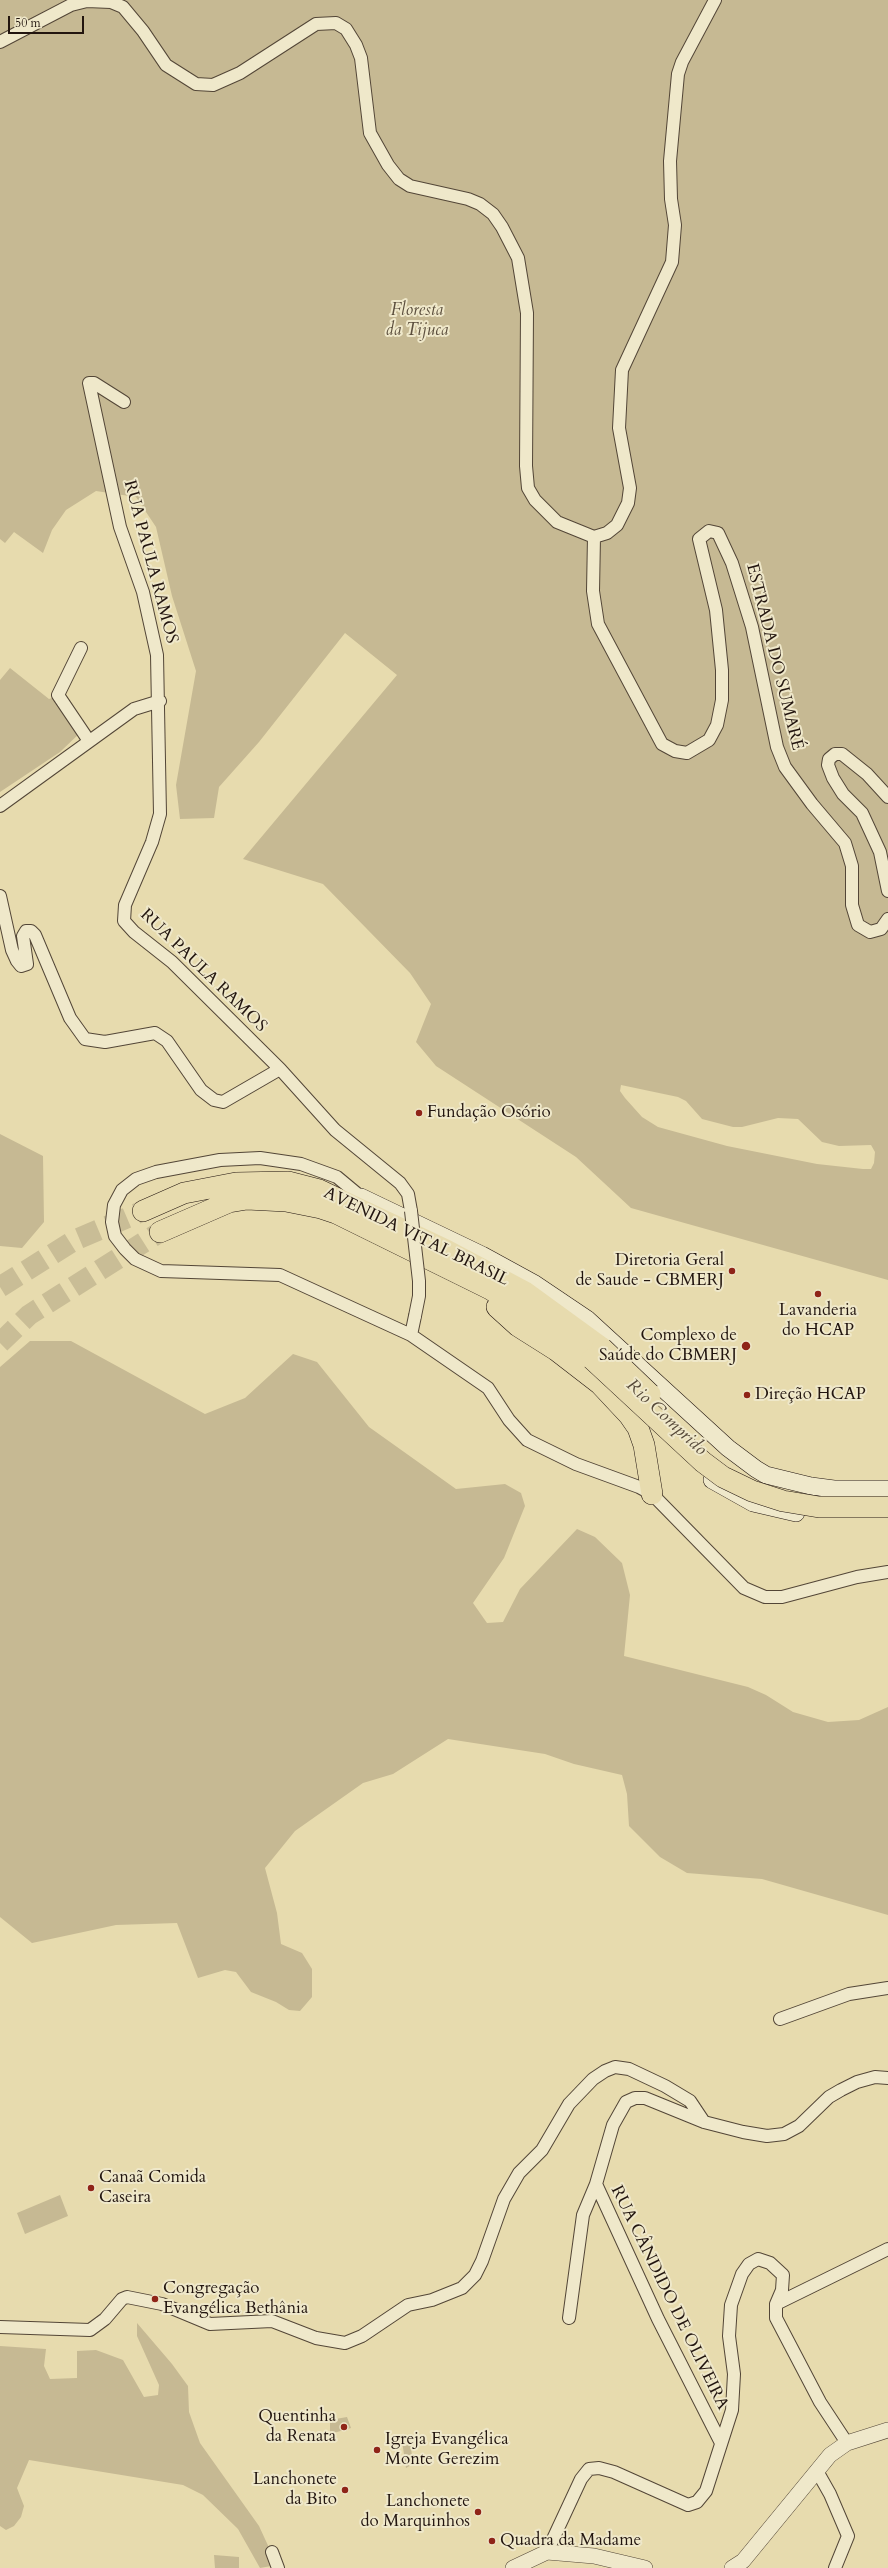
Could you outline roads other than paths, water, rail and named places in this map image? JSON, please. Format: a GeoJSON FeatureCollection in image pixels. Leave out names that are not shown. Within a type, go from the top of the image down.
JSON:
{"type":"FeatureCollection","features":[{"type":"Feature","properties":{"kind":"highway"},"geometry":{"type":"LineString","coordinates":[[210,1186],[252,1174],[284,1173],[320,1179],[361,1197]]}},
{"type":"Feature","properties":{"kind":"highway","name":"AVENIDA VITAL BRASIL"},"geometry":{"type":"LineString","coordinates":[[143,1211],[184,1194],[210,1186],[252,1181],[288,1182],[332,1194],[526,1292],[597,1354]]}},
{"type":"Feature","properties":{"kind":"highway","name":"AVENIDA VITAL BRASIL"},"geometry":{"type":"LineString","coordinates":[[160,1232],[230,1202],[264,1199],[303,1203],[336,1213],[490,1289],[597,1354]]}},
{"type":"Feature","properties":{"kind":"highway"},"geometry":{"type":"LineString","coordinates":[[303,1203],[497,1307],[564,1348],[610,1380]]}},
{"type":"Feature","properties":{"kind":"highway"},"geometry":{"type":"LineString","coordinates":[[497,1307],[518,1326],[556,1350],[600,1384],[629,1415],[638,1428],[644,1445],[652,1494]]}},
{"type":"Feature","properties":{"kind":"highway"},"geometry":{"type":"LineString","coordinates":[[597,1354],[709,1450],[739,1470],[765,1482],[800,1490],[848,1495],[888,1494]]}},
{"type":"Feature","properties":{"kind":"highway"},"geometry":{"type":"LineString","coordinates":[[597,1354],[703,1462],[723,1477],[752,1491],[783,1501],[819,1507],[888,1507]]}},
{"type":"Feature","properties":{"kind":"main road"},"geometry":{"type":"LineString","coordinates":[[361,1197],[410,1219],[535,1284],[587,1319],[728,1448],[766,1475],[811,1486],[834,1489],[888,1489]]}},
{"type":"Feature","properties":{"kind":"main road"},"geometry":{"type":"LineString","coordinates":[[629,1359],[610,1380],[632,1400],[702,1473],[736,1495],[752,1503],[797,1513],[824,1515],[888,1515]]}},
{"type":"Feature","properties":{"kind":"street"},"geometry":{"type":"LineString","coordinates":[[0,42],[71,5],[87,1],[111,2],[122,7],[128,13],[143,31],[166,65],[196,84],[213,85],[240,73],[316,24],[336,23],[346,29],[361,58],[370,133],[388,166],[399,179],[410,186],[480,204],[493,214],[502,227],[518,258],[527,313],[526,458],[528,488],[535,500],[557,522],[594,537],[607,533],[618,525],[628,503],[630,488],[620,428],[622,370],[672,262],[675,225],[671,199],[670,161],[678,74],[682,62],[715,0]]}},
{"type":"Feature","properties":{"kind":"street","name":"RUA PAULA RAMOS"},"geometry":{"type":"LineString","coordinates":[[124,402],[94,383],[89,383],[120,527],[143,592],[157,654],[160,701],[160,814],[149,849],[125,905],[124,921],[134,932],[172,962],[280,1069],[335,1130],[405,1188],[411,1211],[419,1281],[419,1296],[411,1335]]}},
{"type":"Feature","properties":{"kind":"street","name":"ESTRADA DO SUMARÉ"},"geometry":{"type":"LineString","coordinates":[[594,537],[593,591],[598,624],[662,744],[675,751],[688,754],[709,740],[717,725],[722,700],[720,634],[699,539],[709,531],[718,533],[732,563],[752,627],[777,747],[784,767],[812,804],[845,843],[852,866],[852,905],[858,925],[870,932],[881,929],[888,920]]}},
{"type":"Feature","properties":{"kind":"street"},"geometry":{"type":"LineString","coordinates":[[80,648],[58,695],[90,741]]}},
{"type":"Feature","properties":{"kind":"street"},"geometry":{"type":"LineString","coordinates":[[0,806],[134,709],[160,701]]}},
{"type":"Feature","properties":{"kind":"street","name":"ESTRADA DO SUMARÉ"},"geometry":{"type":"LineString","coordinates":[[888,797],[868,774],[842,754],[835,754],[829,759],[828,765],[833,778],[842,794],[862,813],[880,852],[888,891]]}},
{"type":"Feature","properties":{"kind":"street"},"geometry":{"type":"LineString","coordinates":[[0,896],[12,950],[17,962],[21,966],[27,964],[23,936],[26,931],[31,932],[35,935],[70,1018],[86,1038],[105,1042],[155,1033],[167,1041],[201,1090],[214,1100],[223,1102],[280,1069]]}},
{"type":"Feature","properties":{"kind":"street"},"geometry":{"type":"LineString","coordinates":[[361,1197],[332,1174],[301,1164],[260,1158],[220,1160],[156,1172],[136,1179],[122,1190],[114,1205],[112,1222],[115,1236],[125,1250],[134,1259],[160,1271],[280,1275],[411,1335],[488,1388],[509,1420],[528,1440],[576,1464],[639,1487],[652,1494],[744,1588],[765,1597],[782,1598],[857,1577],[888,1572]]}},
{"type":"Feature","properties":{"kind":"street"},"geometry":{"type":"LineString","coordinates":[[780,2019],[849,1994],[888,1988]]}},
{"type":"Feature","properties":{"kind":"street"},"geometry":{"type":"LineString","coordinates":[[0,2327],[90,2330],[105,2319],[122,2299],[127,2297],[162,2304],[210,2324],[272,2322],[316,2338],[344,2343],[362,2336],[408,2305],[432,2300],[462,2288],[475,2275],[504,2199],[519,2172],[542,2150],[569,2104],[593,2079],[610,2068],[628,2069],[685,2098],[694,2105],[704,2122]]}},
{"type":"Feature","properties":{"kind":"street","name":"RUA CÂNDIDO DE OLIVEIRA"},"geometry":{"type":"LineString","coordinates":[[720,2441],[652,2306],[596,2184],[613,2125],[626,2102],[634,2098],[645,2098],[704,2122],[743,2132],[767,2136],[784,2134],[799,2126],[829,2097],[846,2087],[875,2077],[888,2078]]}},
{"type":"Feature","properties":{"kind":"street"},"geometry":{"type":"LineString","coordinates":[[569,2318],[583,2216],[596,2184]]}},
{"type":"Feature","properties":{"kind":"street"},"geometry":{"type":"LineString","coordinates":[[776,2304],[888,2248]]}},
{"type":"Feature","properties":{"kind":"street"},"geometry":{"type":"LineString","coordinates":[[548,2552],[581,2479],[589,2469],[599,2468],[614,2472],[688,2505],[698,2502],[706,2490],[720,2441],[732,2410],[734,2374],[729,2336],[731,2305],[742,2274],[749,2264],[758,2260],[770,2263],[783,2275],[782,2290],[776,2304],[776,2318],[820,2402],[846,2443]]}},
{"type":"Feature","properties":{"kind":"street"},"geometry":{"type":"LineString","coordinates":[[739,2566],[807,2484],[820,2478],[830,2455],[846,2443],[888,2430]]}},
{"type":"Feature","properties":{"kind":"street"},"geometry":{"type":"LineString","coordinates":[[820,2478],[830,2494],[848,2536],[835,2568]]}},
{"type":"Feature","properties":{"kind":"street"},"geometry":{"type":"LineString","coordinates":[[272,2552],[278,2568]]}},
{"type":"Feature","properties":{"kind":"street"},"geometry":{"type":"LineString","coordinates":[[513,2568],[548,2552],[594,2556],[645,2568]]}},
{"type":"Feature","properties":{"kind":"tunnel"},"geometry":{"type":"LineString","coordinates":[[0,1287],[75,1240],[143,1211]]}},
{"type":"Feature","properties":{"kind":"tunnel"},"geometry":{"type":"LineString","coordinates":[[0,1343],[29,1315],[160,1232]]}},
{"type":"Feature","properties":{"kind":"place","name":"Fundação Osório"},"geometry":{"type":"Point","coordinates":[419,1113]}},
{"type":"Feature","properties":{"kind":"place","name":"Diretoria Geral de Saude - CBMERJ"},"geometry":{"type":"Point","coordinates":[732,1271]}},
{"type":"Feature","properties":{"kind":"place","name":"Lavanderia do HCAP"},"geometry":{"type":"Point","coordinates":[818,1294]}},
{"type":"Feature","properties":{"kind":"place","name":"Complexo de Saúde do CBMERJ"},"geometry":{"type":"Point","coordinates":[746,1346]}},
{"type":"Feature","properties":{"kind":"place","name":"Direção HCAP"},"geometry":{"type":"Point","coordinates":[747,1395]}},
{"type":"Feature","properties":{"kind":"place","name":"Canaã Comida Caseira"},"geometry":{"type":"Point","coordinates":[91,2188]}},
{"type":"Feature","properties":{"kind":"place","name":"Congregação Evangélica Bethânia"},"geometry":{"type":"Point","coordinates":[155,2299]}},
{"type":"Feature","properties":{"kind":"place","name":"Quentinha da Renata"},"geometry":{"type":"Point","coordinates":[344,2427]}},
{"type":"Feature","properties":{"kind":"place","name":"Igreja Evangélica Monte Gerezim"},"geometry":{"type":"Point","coordinates":[377,2450]}},
{"type":"Feature","properties":{"kind":"place","name":"Lanchonete da Bito"},"geometry":{"type":"Point","coordinates":[345,2490]}},
{"type":"Feature","properties":{"kind":"place","name":"Lanchonete do Marquinhos"},"geometry":{"type":"Point","coordinates":[478,2512]}},
{"type":"Feature","properties":{"kind":"place","name":"Quadra da Madame"},"geometry":{"type":"Point","coordinates":[492,2541]}},
{"type":"Feature","properties":{"kind":"park label","name":"Floresta da Tijuca"},"geometry":{"type":"Point","coordinates":[417,321]}},
{"type":"Feature","properties":{"kind":"water label","name":"Rio Comprido"},"geometry":{"type":"Point","coordinates":[666,1418]}}]}
